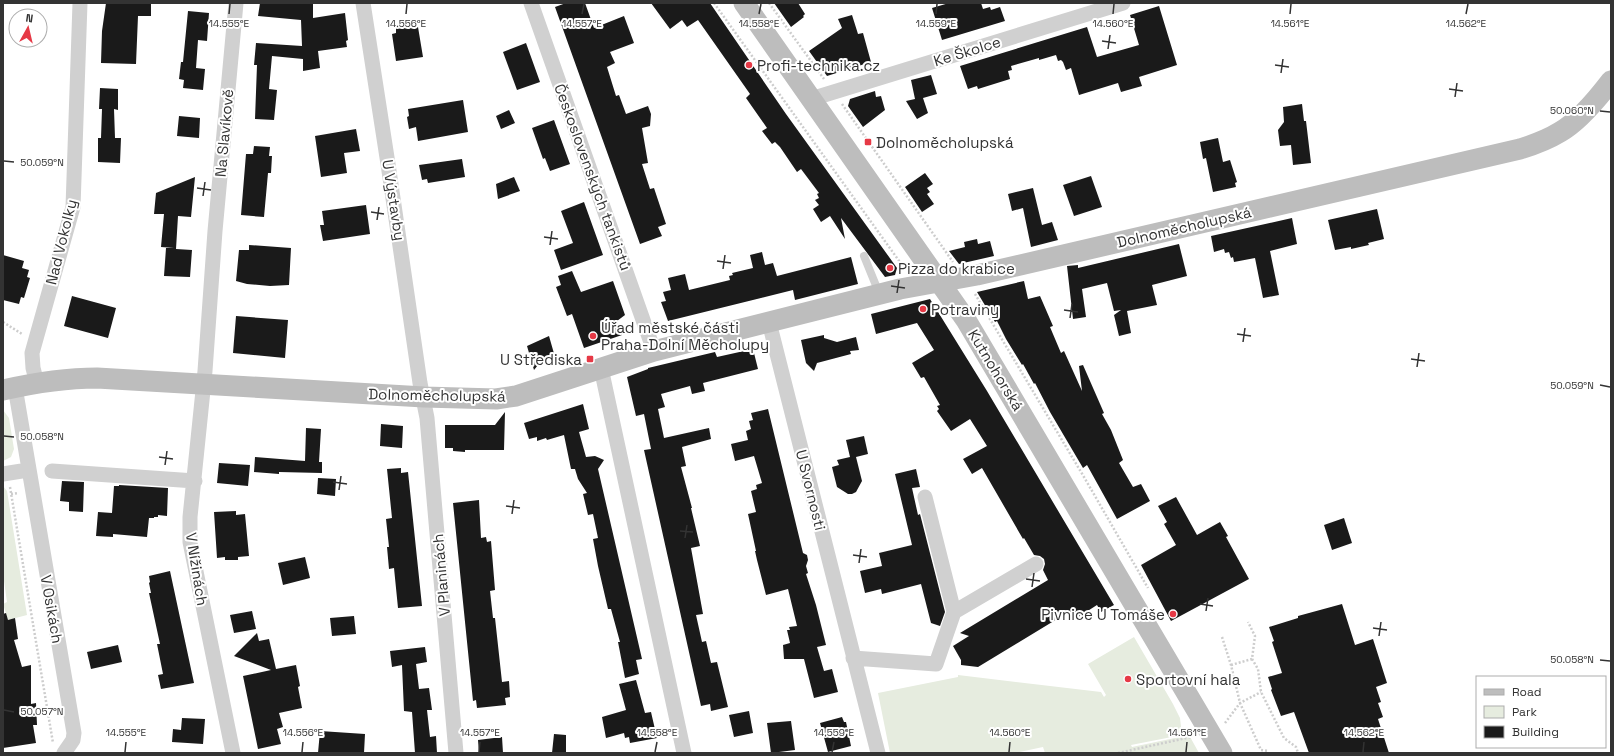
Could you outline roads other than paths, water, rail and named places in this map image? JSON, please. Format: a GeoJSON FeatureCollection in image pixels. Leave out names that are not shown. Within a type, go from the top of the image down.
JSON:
{"type":"FeatureCollection","features":[{"type":"Feature","properties":{"kind":"street","name":"Nad Vokolky"},"geometry":{"type":"LineString","coordinates":[[37,383],[33,368],[32,353],[73,207],[80,3]]}},
{"type":"Feature","properties":{"kind":"street","name":"Na Slavíkově"},"geometry":{"type":"LineString","coordinates":[[203,383],[236,3]]}},
{"type":"Feature","properties":{"kind":"street","name":"U Výstavby"},"geometry":{"type":"LineString","coordinates":[[363,3],[390,172],[420,383],[424,397]]}},
{"type":"Feature","properties":{"kind":"street","name":"Československých tankistů"},"geometry":{"type":"LineString","coordinates":[[531,3],[654,351]]}},
{"type":"Feature","properties":{"kind":"street","name":"Kutnohorská"},"geometry":{"type":"LineString","coordinates":[[744,3],[966,320],[1218,728],[1222,753]]}},
{"type":"Feature","properties":{"kind":"street","name":"Ke Školce"},"geometry":{"type":"LineString","coordinates":[[811,100],[1123,3]]}},
{"type":"Feature","properties":{"kind":"street","name":"Dolnoměcholupská"},"geometry":{"type":"LineString","coordinates":[[9,389],[67,378],[97,378],[424,397],[496,399],[516,396],[654,351],[880,294],[910,287],[985,274],[1520,149],[1541,142],[1561,132],[1578,118],[1611,81]]}},
{"type":"Feature","properties":{"kind":"street","name":"U Svornosti"},"geometry":{"type":"LineString","coordinates":[[770,322],[878,753]]}},
{"type":"Feature","properties":{"kind":"street"},"geometry":{"type":"LineString","coordinates":[[601,368],[684,753]]}},
{"type":"Feature","properties":{"kind":"street","name":"V Nížinách"},"geometry":{"type":"LineString","coordinates":[[203,383],[190,517],[190,542],[233,753]]}},
{"type":"Feature","properties":{"kind":"street","name":"V Osikách"},"geometry":{"type":"LineString","coordinates":[[9,389],[28,470],[74,733],[73,740],[67,750]]}},
{"type":"Feature","properties":{"kind":"street","name":"V Planinách"},"geometry":{"type":"LineString","coordinates":[[424,397],[456,753]]}},
{"type":"Feature","properties":{"kind":"street"},"geometry":{"type":"LineString","coordinates":[[6,479],[28,470]]}},
{"type":"Feature","properties":{"kind":"street"},"geometry":{"type":"LineString","coordinates":[[52,471],[194,481]]}},
{"type":"Feature","properties":{"kind":"street"},"geometry":{"type":"LineString","coordinates":[[853,658],[936,664],[954,612],[925,497]]}},
{"type":"Feature","properties":{"kind":"street"},"geometry":{"type":"LineString","coordinates":[[954,612],[1036,564]]}},
{"type":"Feature","properties":{"kind":"lane"},"geometry":{"type":"LineString","coordinates":[[864,256],[880,294]]}},
{"type":"Feature","properties":{"kind":"place","name":"Profi-technika.cz"},"geometry":{"type":"Point","coordinates":[749,65]}},
{"type":"Feature","properties":{"kind":"place","name":"Dolnoměcholupská"},"geometry":{"type":"Point","coordinates":[868,142]}},
{"type":"Feature","properties":{"kind":"place","name":"Pizza do krabice"},"geometry":{"type":"Point","coordinates":[890,268]}},
{"type":"Feature","properties":{"kind":"place","name":"Potraviny"},"geometry":{"type":"Point","coordinates":[923,309]}},
{"type":"Feature","properties":{"kind":"place","name":"Úřad městské části Praha-Dolní Měcholupy"},"geometry":{"type":"Point","coordinates":[593,336]}},
{"type":"Feature","properties":{"kind":"place","name":"U Střediska"},"geometry":{"type":"Point","coordinates":[590,359]}},
{"type":"Feature","properties":{"kind":"place","name":"Pivnice U Tomáše"},"geometry":{"type":"Point","coordinates":[1173,614]}},
{"type":"Feature","properties":{"kind":"place","name":"Sportovní hala"},"geometry":{"type":"Point","coordinates":[1128,679]}}]}
